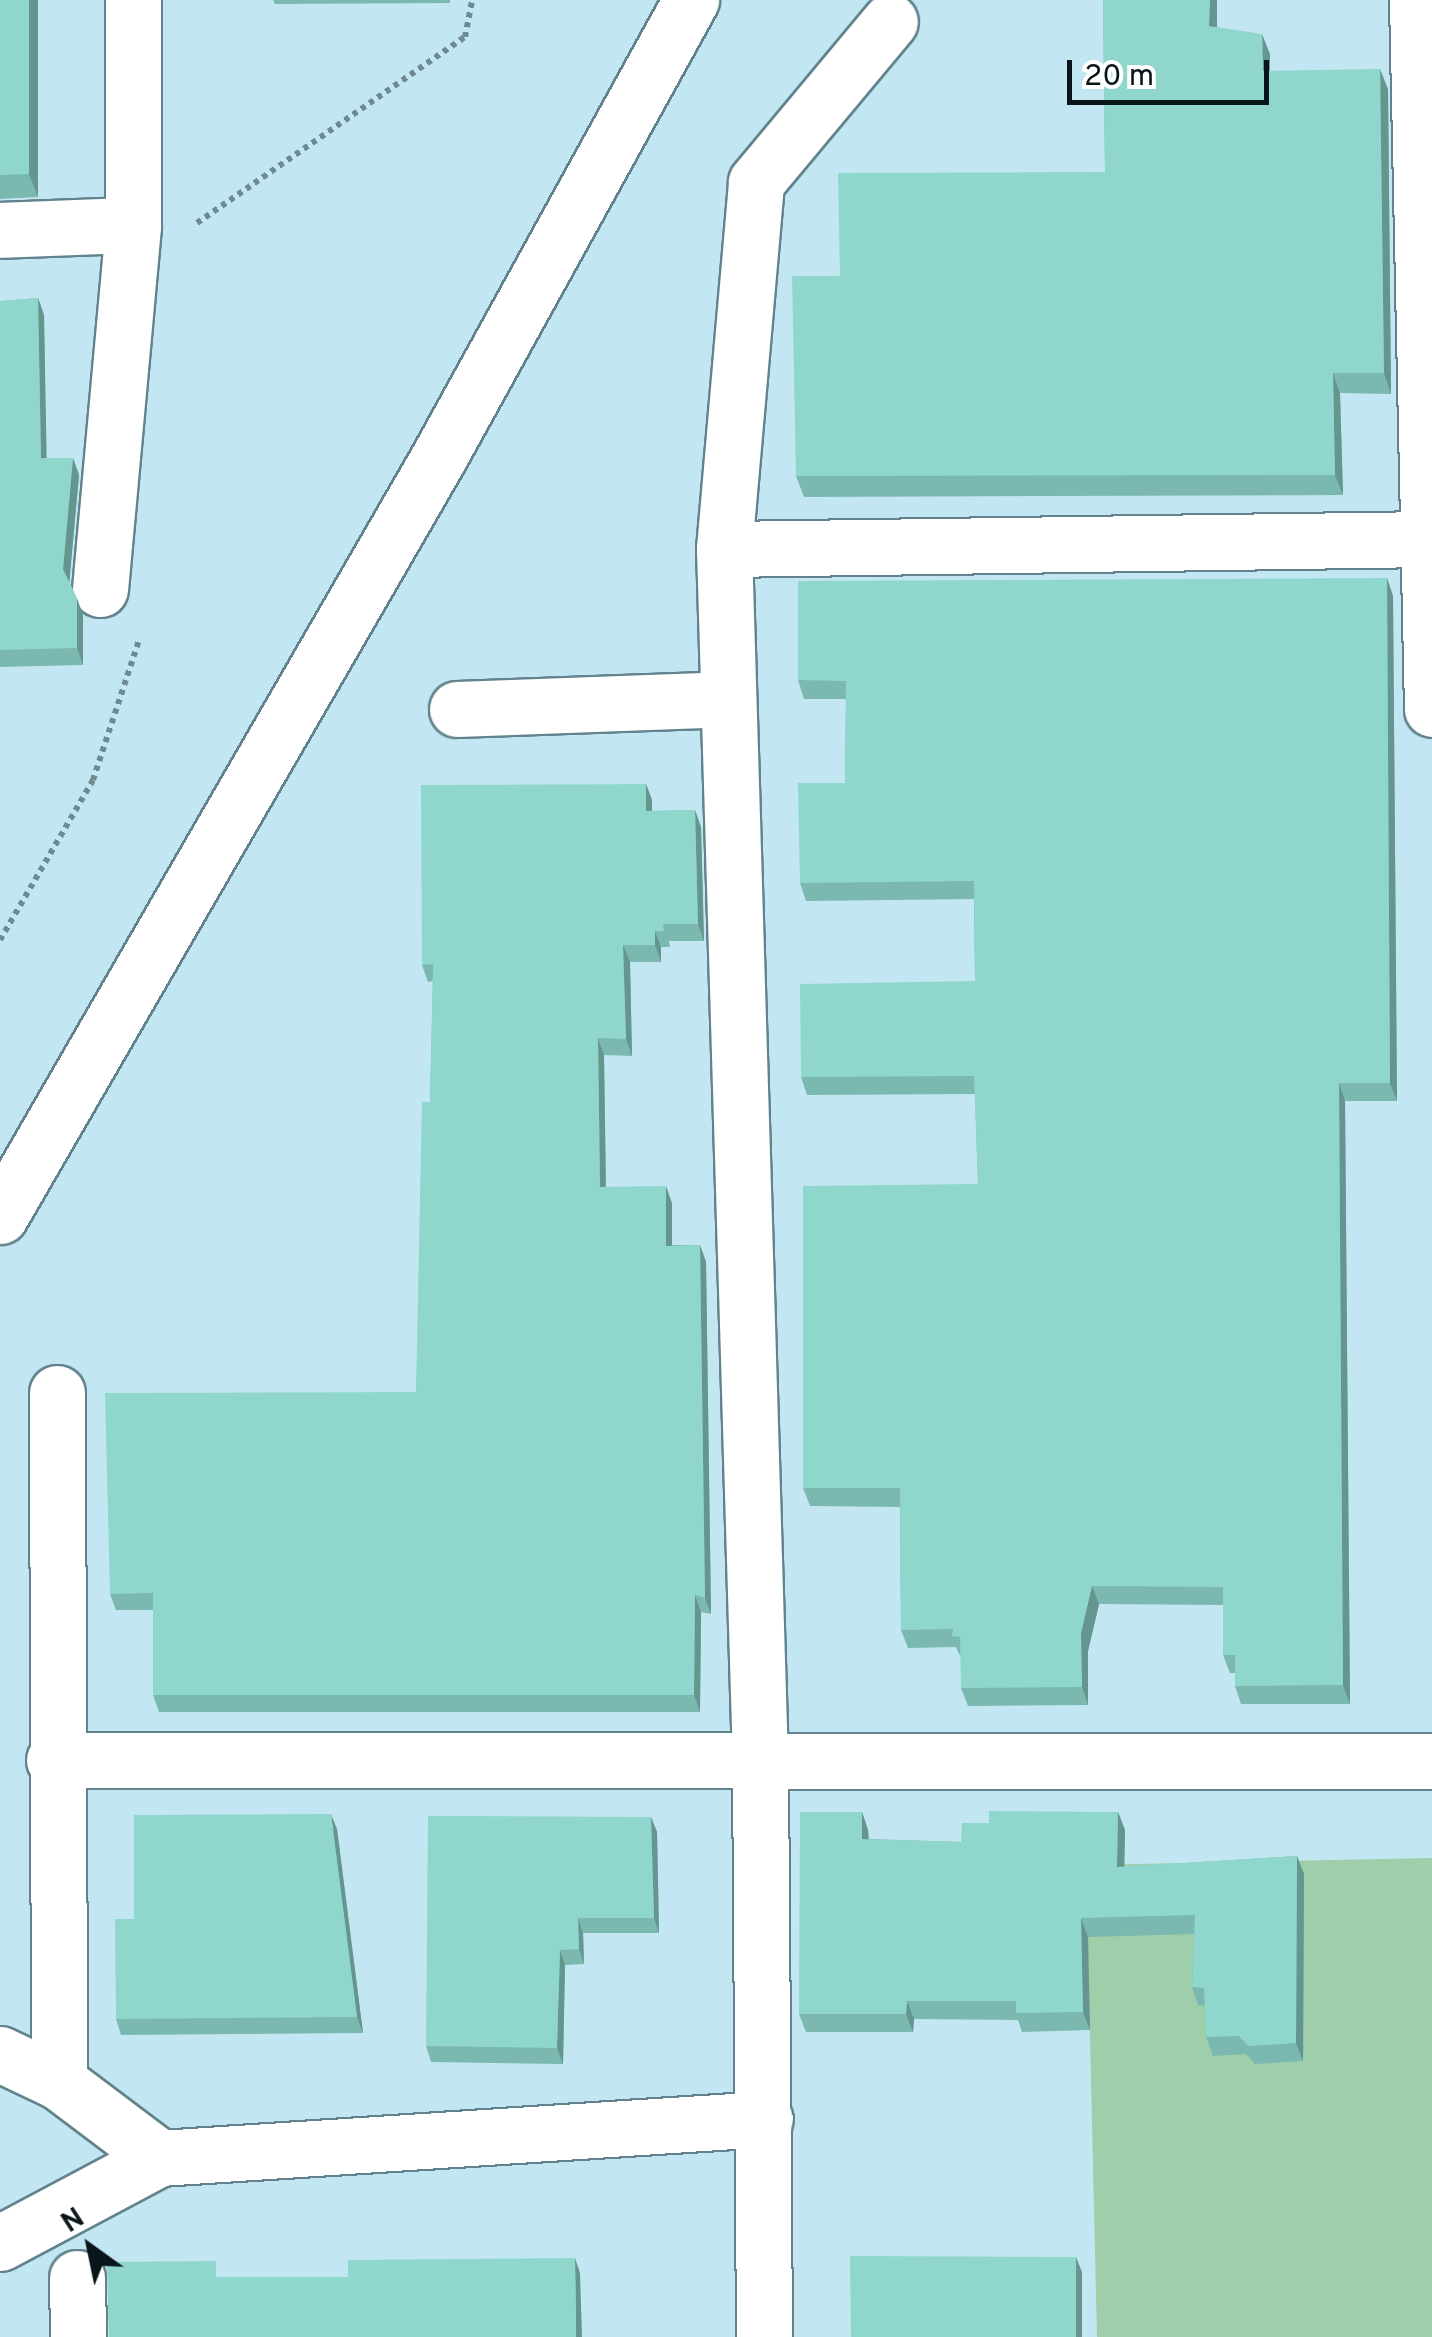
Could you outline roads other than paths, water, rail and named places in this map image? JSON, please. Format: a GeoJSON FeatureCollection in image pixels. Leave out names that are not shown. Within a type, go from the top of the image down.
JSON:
{"type":"FeatureCollection","features":[{"type":"Feature","properties":{"kind":"street"},"geometry":{"type":"LineString","coordinates":[[100,589],[158,229],[133,0]]}},
{"type":"Feature","properties":{"kind":"street"},"geometry":{"type":"LineString","coordinates":[[0,1216],[440,454],[692,0]]}},
{"type":"Feature","properties":{"kind":"street"},"geometry":{"type":"LineString","coordinates":[[1417,0],[1432,709]]}},
{"type":"Feature","properties":{"kind":"street"},"geometry":{"type":"LineString","coordinates":[[764,2337],[760,1761],[724,699],[724,548],[756,182],[890,21]]}},
{"type":"Feature","properties":{"kind":"street"},"geometry":{"type":"LineString","coordinates":[[0,230],[158,229]]}},
{"type":"Feature","properties":{"kind":"street"},"geometry":{"type":"LineString","coordinates":[[724,548],[1428,539]]}},
{"type":"Feature","properties":{"kind":"street"},"geometry":{"type":"LineString","coordinates":[[457,708],[724,699]]}},
{"type":"Feature","properties":{"kind":"street"},"geometry":{"type":"LineString","coordinates":[[57,1393],[54,1760],[59,2082]]}},
{"type":"Feature","properties":{"kind":"street"},"geometry":{"type":"LineString","coordinates":[[54,1760],[1432,1761]]}},
{"type":"Feature","properties":{"kind":"street"},"geometry":{"type":"LineString","coordinates":[[0,2054],[59,2082],[160,2158]]}},
{"type":"Feature","properties":{"kind":"street"},"geometry":{"type":"LineString","coordinates":[[0,2243],[160,2158],[765,2119]]}},
{"type":"Feature","properties":{"kind":"street"},"geometry":{"type":"LineString","coordinates":[[77,2278],[78,2337]]}}]}
